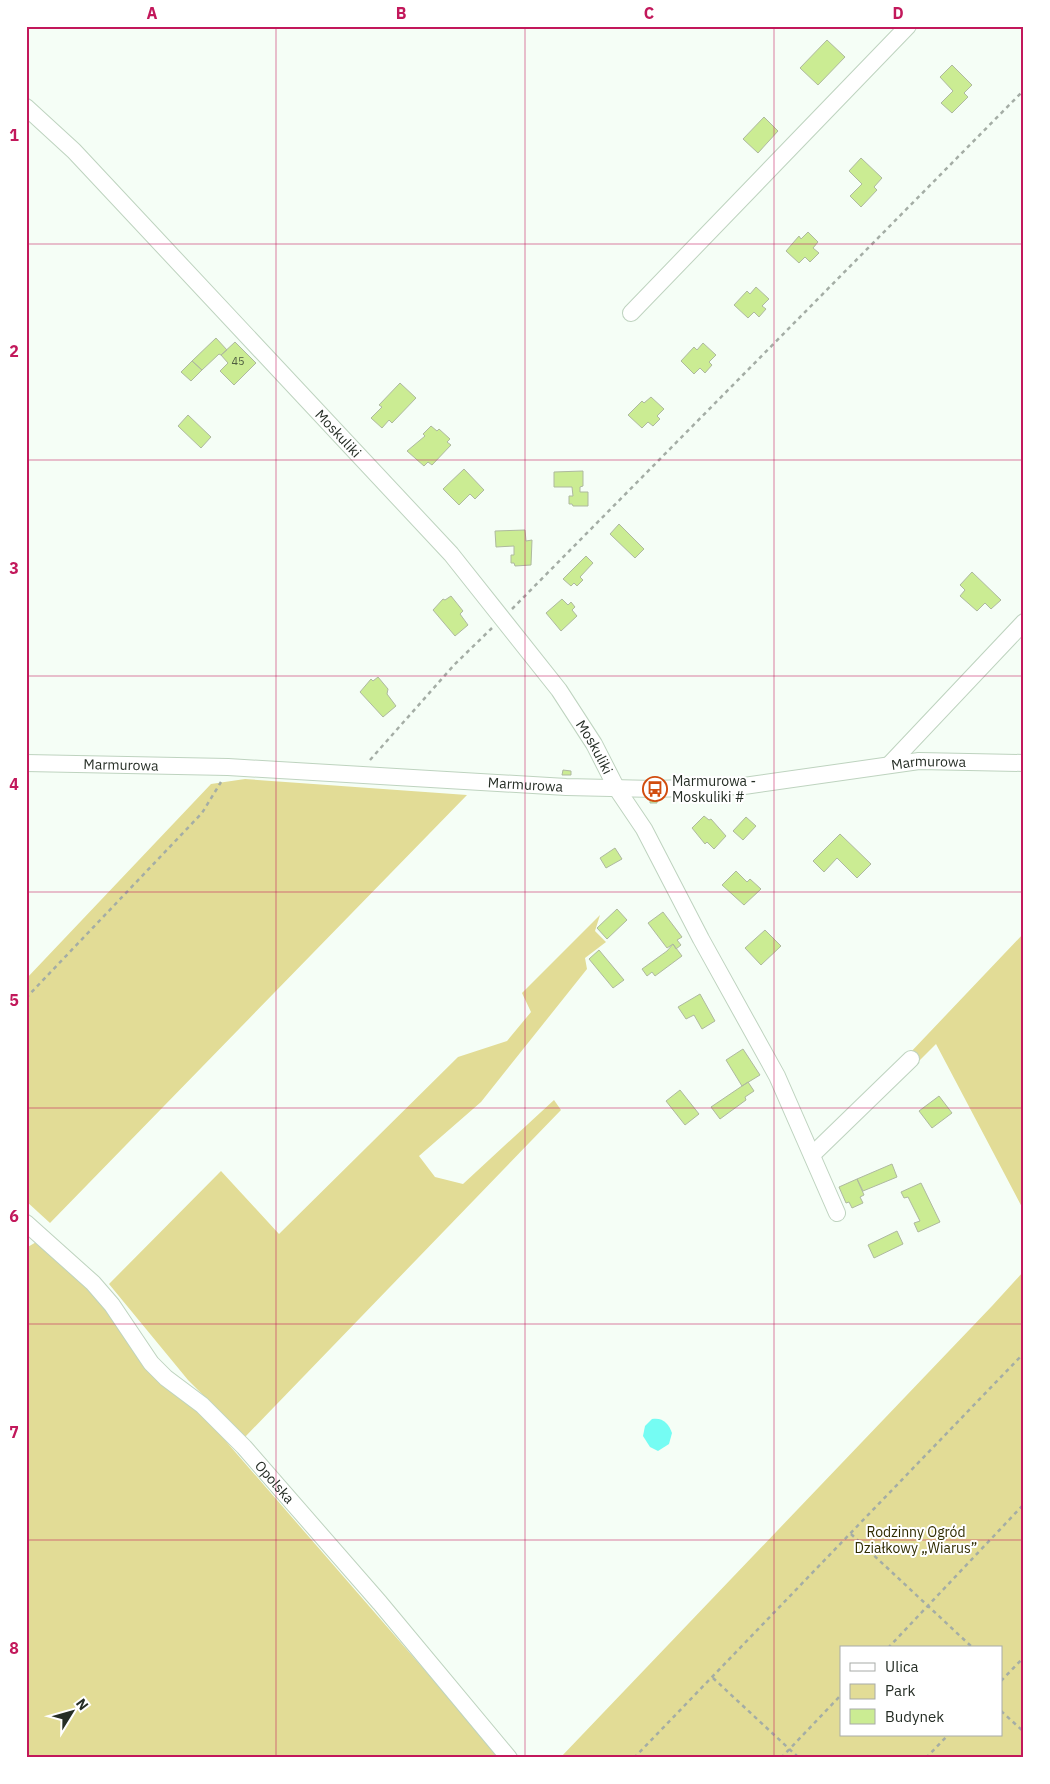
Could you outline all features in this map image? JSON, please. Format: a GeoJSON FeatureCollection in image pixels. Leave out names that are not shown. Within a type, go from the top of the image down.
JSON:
{"type":"FeatureCollection","features":[{"type":"Feature","properties":{"kind":"street"},"geometry":{"type":"LineString","coordinates":[[630,314],[908,26]]}},
{"type":"Feature","properties":{"kind":"street","name":"Moskuliki"},"geometry":{"type":"LineString","coordinates":[[26,107],[74,151],[391,488],[451,554],[559,690],[594,744],[617,789],[644,829],[701,939],[777,1076],[837,1213]]}},
{"type":"Feature","properties":{"kind":"street"},"geometry":{"type":"LineString","coordinates":[[889,765],[1024,622]]}},
{"type":"Feature","properties":{"kind":"street","name":"Marmurowa"},"geometry":{"type":"LineString","coordinates":[[26,763],[228,767],[617,789],[744,786],[919,761],[1024,763]]}},
{"type":"Feature","properties":{"kind":"street"},"geometry":{"type":"LineString","coordinates":[[812,1154],[911,1060]]}},
{"type":"Feature","properties":{"kind":"street","name":"Opolska"},"geometry":{"type":"LineString","coordinates":[[26,1223],[93,1283],[112,1305],[151,1363],[166,1378],[202,1405],[244,1447],[380,1603],[509,1758]]}},
{"type":"Feature","properties":{"kind":"path"},"geometry":{"type":"LineString","coordinates":[[358,774],[454,665],[502,619],[1024,90]]}},
{"type":"Feature","properties":{"kind":"path"},"geometry":{"type":"LineString","coordinates":[[26,998],[202,813],[228,767]]}},
{"type":"Feature","properties":{"kind":"path"},"geometry":{"type":"LineString","coordinates":[[634,1758],[1024,1353]]}},
{"type":"Feature","properties":{"kind":"path"},"geometry":{"type":"LineString","coordinates":[[890,1646],[1024,1504]]}},
{"type":"Feature","properties":{"kind":"path"},"geometry":{"type":"LineString","coordinates":[[851,1534],[971,1646]]}},
{"type":"Feature","properties":{"kind":"path"},"geometry":{"type":"LineString","coordinates":[[1002,1680],[1024,1657]]}},
{"type":"Feature","properties":{"kind":"path"},"geometry":{"type":"LineString","coordinates":[[713,1678],[798,1758]]}},
{"type":"Feature","properties":{"kind":"path"},"geometry":{"type":"LineString","coordinates":[[781,1758],[840,1696]]}},
{"type":"Feature","properties":{"kind":"path"},"geometry":{"type":"LineString","coordinates":[[1002,1712],[1024,1732]]}},
{"type":"Feature","properties":{"kind":"path"},"geometry":{"type":"LineString","coordinates":[[926,1758],[947,1736]]}},
{"type":"Feature","properties":{"kind":"green space"},"geometry":{"type":"Polygon","coordinates":[[[245,779],[467,795],[50,1223],[26,1201],[26,979],[211,784],[245,779]]]}},
{"type":"Feature","properties":{"kind":"green space"},"geometry":{"type":"Polygon","coordinates":[[[600,915],[595,931],[606,942],[585,958],[587,969],[481,1102],[419,1156],[435,1177],[463,1184],[554,1100],[561,1110],[245,1437],[188,1380],[109,1284],[221,1171],[279,1234],[458,1057],[507,1041],[531,1012],[522,993],[600,915]]]}},
{"type":"Feature","properties":{"kind":"green space"},"geometry":{"type":"Polygon","coordinates":[[[1024,933],[1024,1211],[936,1044],[916,1064],[908,1055],[1024,933]]]}},
{"type":"Feature","properties":{"kind":"green space"},"geometry":{"type":"Polygon","coordinates":[[[38,1241],[87,1287],[204,1416],[501,1758],[26,1758],[26,1248],[38,1241]]]}},
{"type":"Feature","properties":{"kind":"green space","name":"Rodzinny Ogród Działkowy „Wiarus”"},"geometry":{"type":"Polygon","coordinates":[[[1024,1271],[1024,1758],[560,1758],[992,1306],[1024,1271]]]}},
{"type":"Feature","properties":{"kind":"water"},"geometry":{"type":"Polygon","coordinates":[[[652,1419],[659,1419],[665,1422],[672,1433],[669,1444],[658,1451],[650,1447],[643,1436],[645,1426],[652,1419]]]}},
{"type":"Feature","properties":{"kind":"building"},"geometry":{"type":"Polygon","coordinates":[[[827,40],[845,57],[818,85],[800,68],[827,40]]]}},
{"type":"Feature","properties":{"kind":"building"},"geometry":{"type":"Polygon","coordinates":[[[952,65],[972,85],[964,93],[968,97],[952,113],[941,103],[953,91],[940,77],[952,65]]]}},
{"type":"Feature","properties":{"kind":"building"},"geometry":{"type":"Polygon","coordinates":[[[764,117],[778,131],[758,153],[743,139],[764,117]]]}},
{"type":"Feature","properties":{"kind":"building"},"geometry":{"type":"Polygon","coordinates":[[[861,158],[882,178],[874,187],[877,190],[861,207],[850,196],[862,184],[849,171],[861,158]]]}},
{"type":"Feature","properties":{"kind":"building"},"geometry":{"type":"Polygon","coordinates":[[[808,232],[818,242],[813,248],[819,253],[810,262],[805,257],[799,263],[786,251],[799,236],[801,239],[808,232]]]}},
{"type":"Feature","properties":{"kind":"building"},"geometry":{"type":"Polygon","coordinates":[[[756,287],[769,299],[762,306],[766,309],[759,317],[754,312],[748,318],[734,305],[747,291],[750,294],[756,287]]]}},
{"type":"Feature","properties":{"kind":"building"},"geometry":{"type":"Polygon","coordinates":[[[216,338],[227,350],[221,355],[219,354],[202,370],[192,361],[216,338]]]}},
{"type":"Feature","properties":{"kind":"building"},"geometry":{"type":"Polygon","coordinates":[[[235,342],[256,363],[234,385],[220,371],[228,363],[221,355],[235,342]]]}},
{"type":"Feature","properties":{"kind":"building"},"geometry":{"type":"Polygon","coordinates":[[[703,343],[716,355],[709,362],[712,365],[705,373],[700,368],[694,374],[681,361],[694,347],[697,350],[703,343]]]}},
{"type":"Feature","properties":{"kind":"building"},"geometry":{"type":"Polygon","coordinates":[[[192,361],[202,370],[191,381],[181,372],[192,361]]]}},
{"type":"Feature","properties":{"kind":"building"},"geometry":{"type":"Polygon","coordinates":[[[400,383],[416,398],[392,423],[389,420],[382,428],[371,418],[382,407],[379,405],[400,383]]]}},
{"type":"Feature","properties":{"kind":"building"},"geometry":{"type":"Polygon","coordinates":[[[651,397],[664,409],[657,416],[660,419],[653,426],[648,422],[642,428],[628,415],[642,401],[644,403],[651,397]]]}},
{"type":"Feature","properties":{"kind":"building"},"geometry":{"type":"Polygon","coordinates":[[[188,415],[211,437],[201,448],[178,426],[188,415]]]}},
{"type":"Feature","properties":{"kind":"building"},"geometry":{"type":"Polygon","coordinates":[[[431,426],[437,431],[439,429],[450,439],[447,442],[451,445],[432,465],[428,462],[424,466],[407,451],[425,436],[423,434],[431,426]]]}},
{"type":"Feature","properties":{"kind":"building"},"geometry":{"type":"Polygon","coordinates":[[[464,469],[484,490],[475,499],[470,494],[459,505],[443,489],[464,469]]]}},
{"type":"Feature","properties":{"kind":"building"},"geometry":{"type":"Polygon","coordinates":[[[583,471],[583,486],[580,487],[580,492],[588,492],[588,506],[573,506],[569,504],[569,496],[573,496],[572,487],[554,487],[554,472],[583,471]]]}},
{"type":"Feature","properties":{"kind":"building"},"geometry":{"type":"Polygon","coordinates":[[[619,524],[644,549],[635,558],[610,534],[619,524]]]}},
{"type":"Feature","properties":{"kind":"building"},"geometry":{"type":"Polygon","coordinates":[[[525,530],[526,541],[532,540],[531,565],[515,566],[514,563],[511,563],[511,555],[514,555],[514,546],[496,547],[495,531],[525,530]]]}},
{"type":"Feature","properties":{"kind":"building"},"geometry":{"type":"Polygon","coordinates":[[[586,556],[593,563],[580,577],[583,580],[577,586],[574,583],[571,586],[563,579],[586,556]]]}},
{"type":"Feature","properties":{"kind":"building"},"geometry":{"type":"Polygon","coordinates":[[[972,572],[1001,600],[991,609],[985,603],[977,611],[960,596],[965,590],[960,585],[972,572]]]}},
{"type":"Feature","properties":{"kind":"building"},"geometry":{"type":"Polygon","coordinates":[[[451,596],[463,611],[460,614],[468,625],[455,636],[433,610],[443,599],[445,600],[451,596]]]}},
{"type":"Feature","properties":{"kind":"building"},"geometry":{"type":"Polygon","coordinates":[[[562,599],[568,605],[571,602],[575,607],[572,610],[577,616],[561,631],[546,613],[562,599]]]}},
{"type":"Feature","properties":{"kind":"building"},"geometry":{"type":"Polygon","coordinates":[[[378,677],[388,689],[387,694],[396,706],[383,717],[360,692],[371,679],[373,681],[378,677]]]}},
{"type":"Feature","properties":{"kind":"building"},"geometry":{"type":"Polygon","coordinates":[[[563,770],[571,771],[571,775],[562,775],[563,770]]]}},
{"type":"Feature","properties":{"kind":"building"},"geometry":{"type":"Polygon","coordinates":[[[650,799],[657,799],[657,803],[650,803],[650,799]]]}},
{"type":"Feature","properties":{"kind":"building"},"geometry":{"type":"Polygon","coordinates":[[[704,816],[709,820],[711,819],[726,836],[714,849],[707,842],[705,844],[692,828],[704,816]]]}},
{"type":"Feature","properties":{"kind":"building"},"geometry":{"type":"Polygon","coordinates":[[[746,817],[756,826],[743,840],[733,831],[746,817]]]}},
{"type":"Feature","properties":{"kind":"building"},"geometry":{"type":"Polygon","coordinates":[[[840,834],[871,864],[857,878],[837,858],[824,872],[813,861],[840,834]]]}},
{"type":"Feature","properties":{"kind":"building"},"geometry":{"type":"Polygon","coordinates":[[[615,848],[622,859],[606,868],[600,858],[615,848]]]}},
{"type":"Feature","properties":{"kind":"building"},"geometry":{"type":"Polygon","coordinates":[[[736,871],[747,882],[750,879],[761,889],[744,905],[722,885],[736,871]]]}},
{"type":"Feature","properties":{"kind":"building"},"geometry":{"type":"Polygon","coordinates":[[[617,909],[627,920],[607,939],[597,928],[617,909]]]}},
{"type":"Feature","properties":{"kind":"building"},"geometry":{"type":"Polygon","coordinates":[[[663,912],[682,937],[677,940],[681,945],[676,949],[673,944],[667,948],[648,923],[663,912]]]}},
{"type":"Feature","properties":{"kind":"building"},"geometry":{"type":"Polygon","coordinates":[[[765,930],[781,946],[761,965],[745,948],[765,930]]]}},
{"type":"Feature","properties":{"kind":"building"},"geometry":{"type":"Polygon","coordinates":[[[673,944],[682,956],[655,976],[652,972],[647,976],[642,969],[667,951],[673,944]]]}},
{"type":"Feature","properties":{"kind":"building"},"geometry":{"type":"Polygon","coordinates":[[[599,950],[624,980],[613,988],[589,959],[599,950]]]}},
{"type":"Feature","properties":{"kind":"building"},"geometry":{"type":"Polygon","coordinates":[[[700,994],[715,1021],[702,1029],[694,1015],[686,1019],[678,1007],[700,994]]]}},
{"type":"Feature","properties":{"kind":"building"},"geometry":{"type":"Polygon","coordinates":[[[743,1049],[760,1075],[742,1086],[726,1060],[743,1049]]]}},
{"type":"Feature","properties":{"kind":"building"},"geometry":{"type":"Polygon","coordinates":[[[748,1082],[754,1091],[745,1097],[746,1100],[720,1119],[711,1107],[748,1082]]]}},
{"type":"Feature","properties":{"kind":"building"},"geometry":{"type":"Polygon","coordinates":[[[680,1090],[699,1114],[685,1125],[666,1101],[680,1090]]]}},
{"type":"Feature","properties":{"kind":"building"},"geometry":{"type":"Polygon","coordinates":[[[939,1096],[952,1113],[932,1128],[919,1111],[939,1096]]]}},
{"type":"Feature","properties":{"kind":"building"},"geometry":{"type":"Polygon","coordinates":[[[892,1164],[897,1177],[863,1191],[857,1179],[892,1164]]]}},
{"type":"Feature","properties":{"kind":"building"},"geometry":{"type":"Polygon","coordinates":[[[857,1179],[864,1195],[860,1197],[863,1203],[852,1208],[849,1202],[846,1203],[839,1187],[857,1179]]]}},
{"type":"Feature","properties":{"kind":"building"},"geometry":{"type":"Polygon","coordinates":[[[921,1183],[940,1222],[918,1232],[914,1223],[920,1221],[908,1197],[904,1198],[901,1192],[921,1183]]]}},
{"type":"Feature","properties":{"kind":"building"},"geometry":{"type":"Polygon","coordinates":[[[897,1231],[903,1244],[874,1258],[868,1245],[897,1231]]]}},
{"type":"Feature","properties":{"kind":"place","name":"Marmurowa - Moskuliki #"},"geometry":{"type":"Point","coordinates":[655,789]}}]}
